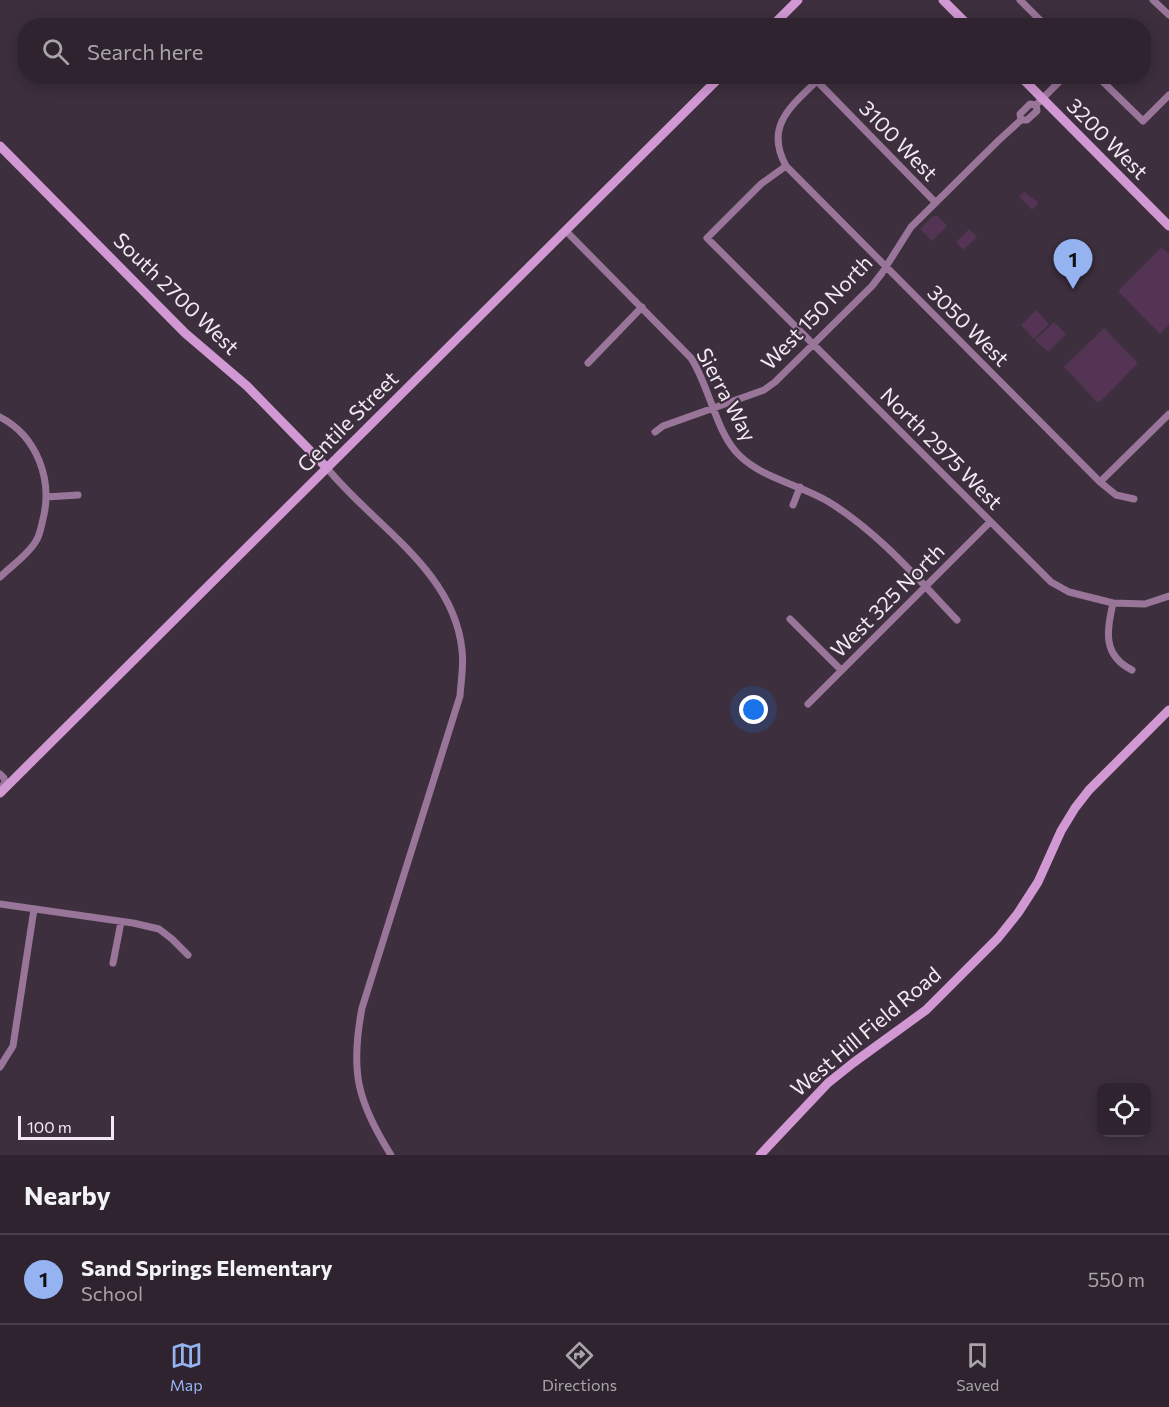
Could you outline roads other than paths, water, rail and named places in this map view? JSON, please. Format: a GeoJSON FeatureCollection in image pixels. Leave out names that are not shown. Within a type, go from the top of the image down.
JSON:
{"type":"FeatureCollection","features":[{"type":"Feature","properties":{"kind":"main road"},"geometry":{"type":"LineString","coordinates":[[780,18],[798,0]]}},
{"type":"Feature","properties":{"kind":"main road"},"geometry":{"type":"LineString","coordinates":[[943,0],[961,18]]}},
{"type":"Feature","properties":{"kind":"main road","name":"Gentile Street"},"geometry":{"type":"LineString","coordinates":[[2,789],[713,84]]}},
{"type":"Feature","properties":{"kind":"main road","name":"3200 West"},"geometry":{"type":"LineString","coordinates":[[1026,84],[1039,102],[1167,221]]}},
{"type":"Feature","properties":{"kind":"main road","name":"South 2700 West"},"geometry":{"type":"LineString","coordinates":[[0,146],[185,333],[247,386],[327,468]]}},
{"type":"Feature","properties":{"kind":"main road","name":"West Hill Field Road"},"geometry":{"type":"LineString","coordinates":[[760,1155],[828,1083],[926,1010],[998,938],[1018,914],[1038,882],[1061,831],[1075,808],[1089,790],[1169,710]]}},
{"type":"Feature","properties":{"kind":"street"},"geometry":{"type":"LineString","coordinates":[[1020,0],[1038,18]]}},
{"type":"Feature","properties":{"kind":"street"},"geometry":{"type":"LineString","coordinates":[[1153,0],[1169,15]]}},
{"type":"Feature","properties":{"kind":"street"},"geometry":{"type":"LineString","coordinates":[[786,166],[779,154],[778,146],[777,136],[781,120],[812,84]]}},
{"type":"Feature","properties":{"kind":"street","name":"3100 West"},"geometry":{"type":"LineString","coordinates":[[823,84],[936,202]]}},
{"type":"Feature","properties":{"kind":"street","name":"West 150 North"},"geometry":{"type":"LineString","coordinates":[[655,432],[663,426],[770,386],[872,286],[911,227],[1021,120],[1020,114],[1030,104],[1039,102],[1057,84]]}},
{"type":"Feature","properties":{"kind":"street"},"geometry":{"type":"LineString","coordinates":[[1105,84],[1143,122],[1169,95]]}},
{"type":"Feature","properties":{"kind":"street","name":"North 2975 West"},"geometry":{"type":"LineString","coordinates":[[786,166],[761,184],[707,238],[1051,582],[1069,592],[1113,603],[1145,604],[1169,596]]}},
{"type":"Feature","properties":{"kind":"street","name":"3050 West"},"geometry":{"type":"LineString","coordinates":[[786,166],[1100,482],[1116,495],[1134,499]]}},
{"type":"Feature","properties":{"kind":"street","name":"Sierra Way"},"geometry":{"type":"LineString","coordinates":[[566,231],[691,358],[703,378],[723,431],[739,456],[759,470],[800,487],[828,502],[869,532],[957,620]]}},
{"type":"Feature","properties":{"kind":"street"},"geometry":{"type":"LineString","coordinates":[[588,363],[642,307]]}},
{"type":"Feature","properties":{"kind":"street"},"geometry":{"type":"LineString","coordinates":[[1100,482],[1169,414]]}},
{"type":"Feature","properties":{"kind":"street"},"geometry":{"type":"LineString","coordinates":[[0,417],[18,430],[34,449],[42,465],[46,497],[43,521],[34,544],[0,577]]}},
{"type":"Feature","properties":{"kind":"street"},"geometry":{"type":"LineString","coordinates":[[327,468],[387,527],[438,585],[452,609],[462,650],[460,696],[362,1008],[355,1042],[356,1065],[368,1115],[392,1155]]}},
{"type":"Feature","properties":{"kind":"street"},"geometry":{"type":"LineString","coordinates":[[793,505],[800,487]]}},
{"type":"Feature","properties":{"kind":"street"},"geometry":{"type":"LineString","coordinates":[[46,497],[78,495]]}},
{"type":"Feature","properties":{"kind":"street","name":"West 325 North"},"geometry":{"type":"LineString","coordinates":[[808,704],[990,522]]}},
{"type":"Feature","properties":{"kind":"street"},"geometry":{"type":"LineString","coordinates":[[1113,603],[1108,630],[1109,645],[1114,656],[1122,665],[1132,670]]}},
{"type":"Feature","properties":{"kind":"street"},"geometry":{"type":"LineString","coordinates":[[790,619],[842,670]]}},
{"type":"Feature","properties":{"kind":"street"},"geometry":{"type":"LineString","coordinates":[[0,774],[4,778],[2,789]]}},
{"type":"Feature","properties":{"kind":"street"},"geometry":{"type":"LineString","coordinates":[[0,904],[159,929],[188,955]]}},
{"type":"Feature","properties":{"kind":"street"},"geometry":{"type":"LineString","coordinates":[[0,1068],[13,1046],[34,909]]}},
{"type":"Feature","properties":{"kind":"street"},"geometry":{"type":"LineString","coordinates":[[113,963],[121,922]]}},
{"type":"Feature","properties":{"kind":"place","name":"Sand Springs Elementary"},"geometry":{"type":"Point","coordinates":[1073,289]}}]}
